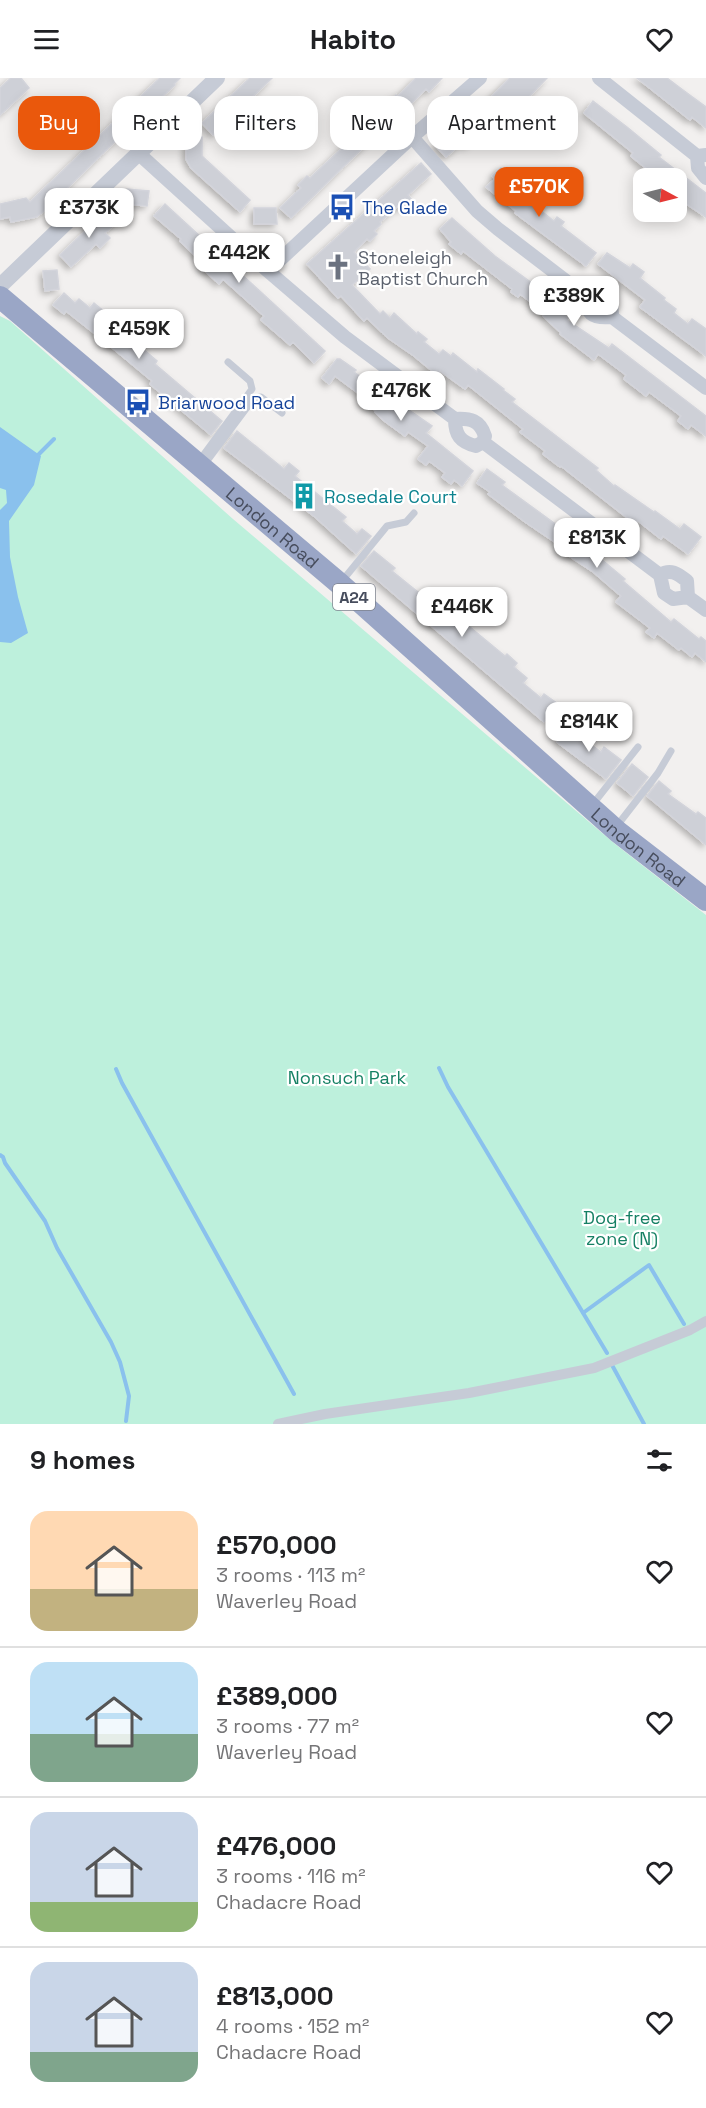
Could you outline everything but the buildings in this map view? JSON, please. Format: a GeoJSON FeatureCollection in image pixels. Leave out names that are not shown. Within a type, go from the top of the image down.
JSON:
{"type":"FeatureCollection","features":[{"type":"Feature","properties":{"kind":"highway","name":"London Road"},"geometry":{"type":"LineString","coordinates":[[0,297],[340,585],[591,808],[706,900]]}},
{"type":"Feature","properties":{"kind":"street"},"geometry":{"type":"LineString","coordinates":[[0,286],[217,78]]}},
{"type":"Feature","properties":{"kind":"street"},"geometry":{"type":"LineString","coordinates":[[415,134],[480,78]]}},
{"type":"Feature","properties":{"kind":"street"},"geometry":{"type":"LineString","coordinates":[[599,78],[702,156],[698,168],[706,178]]}},
{"type":"Feature","properties":{"kind":"street"},"geometry":{"type":"LineString","coordinates":[[415,140],[477,211],[583,294],[584,303],[590,314],[596,317],[612,317],[706,388]]}},
{"type":"Feature","properties":{"kind":"street"},"geometry":{"type":"LineString","coordinates":[[268,271],[398,150]]}},
{"type":"Feature","properties":{"kind":"street"},"geometry":{"type":"LineString","coordinates":[[138,153],[268,271],[345,337],[455,419],[470,419],[477,422],[485,435],[483,442],[476,446],[462,442],[457,435],[455,419]]}},
{"type":"Feature","properties":{"kind":"street"},"geometry":{"type":"LineString","coordinates":[[583,294],[600,292],[605,295],[613,308],[612,317]]}},
{"type":"Feature","properties":{"kind":"street"},"geometry":{"type":"LineString","coordinates":[[483,442],[660,575],[664,593],[673,599],[688,597],[706,610]]}},
{"type":"Feature","properties":{"kind":"street"},"geometry":{"type":"LineString","coordinates":[[660,575],[665,572],[674,572],[687,581],[688,597]]}},
{"type":"Feature","properties":{"kind":"street"},"geometry":{"type":"LineString","coordinates":[[278,1424],[326,1414],[469,1393],[594,1368],[690,1330],[706,1321]]}},
{"type":"Feature","properties":{"kind":"lane"},"geometry":{"type":"LineString","coordinates":[[199,466],[252,389],[250,381],[228,362]]}},
{"type":"Feature","properties":{"kind":"lane"},"geometry":{"type":"LineString","coordinates":[[199,466],[254,398],[261,397],[282,412]]}},
{"type":"Feature","properties":{"kind":"lane"},"geometry":{"type":"LineString","coordinates":[[340,585],[387,526],[406,522],[414,513]]}},
{"type":"Feature","properties":{"kind":"lane"},"geometry":{"type":"LineString","coordinates":[[591,808],[638,747]]}},
{"type":"Feature","properties":{"kind":"lane"},"geometry":{"type":"LineString","coordinates":[[615,828],[658,773],[671,751]]}},
{"type":"Feature","properties":{"kind":"green space","name":"Nonsuch Park"},"geometry":{"type":"Polygon","coordinates":[[[0,316],[10,321],[233,519],[615,844],[706,915],[706,1424],[0,1424],[0,316]]]}},
{"type":"Feature","properties":{"kind":"water"},"geometry":{"type":"Polygon","coordinates":[[[0,427],[41,456],[34,485],[9,521],[10,557],[28,633],[11,643],[0,642],[0,510],[7,503],[6,490],[0,488],[0,427]]]}},
{"type":"Feature","properties":{"kind":"waterway"},"geometry":{"type":"LineString","coordinates":[[39,454],[54,439]]}},
{"type":"Feature","properties":{"kind":"waterway"},"geometry":{"type":"LineString","coordinates":[[439,1068],[448,1087],[607,1353]]}},
{"type":"Feature","properties":{"kind":"waterway"},"geometry":{"type":"LineString","coordinates":[[116,1069],[294,1394]]}},
{"type":"Feature","properties":{"kind":"waterway"},"geometry":{"type":"LineString","coordinates":[[0,1155],[45,1221],[57,1248],[111,1342],[120,1362],[129,1396],[126,1421]]}},
{"type":"Feature","properties":{"kind":"waterway"},"geometry":{"type":"LineString","coordinates":[[583,1313],[649,1265],[684,1324]]}},
{"type":"Feature","properties":{"kind":"waterway"},"geometry":{"type":"LineString","coordinates":[[612,1365],[644,1424]]}},
{"type":"Feature","properties":{"kind":"place","name":"The Glade"},"geometry":{"type":"Point","coordinates":[342,207]}},
{"type":"Feature","properties":{"kind":"place","name":"Stoneleigh Baptist Church"},"geometry":{"type":"Point","coordinates":[338,267]}},
{"type":"Feature","properties":{"kind":"place","name":"Briarwood Road"},"geometry":{"type":"Point","coordinates":[138,402]}},
{"type":"Feature","properties":{"kind":"place","name":"Rosedale Court"},"geometry":{"type":"Point","coordinates":[304,496]}},
{"type":"Feature","properties":{"kind":"park label","name":"Dog-free zone (N)"},"geometry":{"type":"Point","coordinates":[622,1227]}}]}
